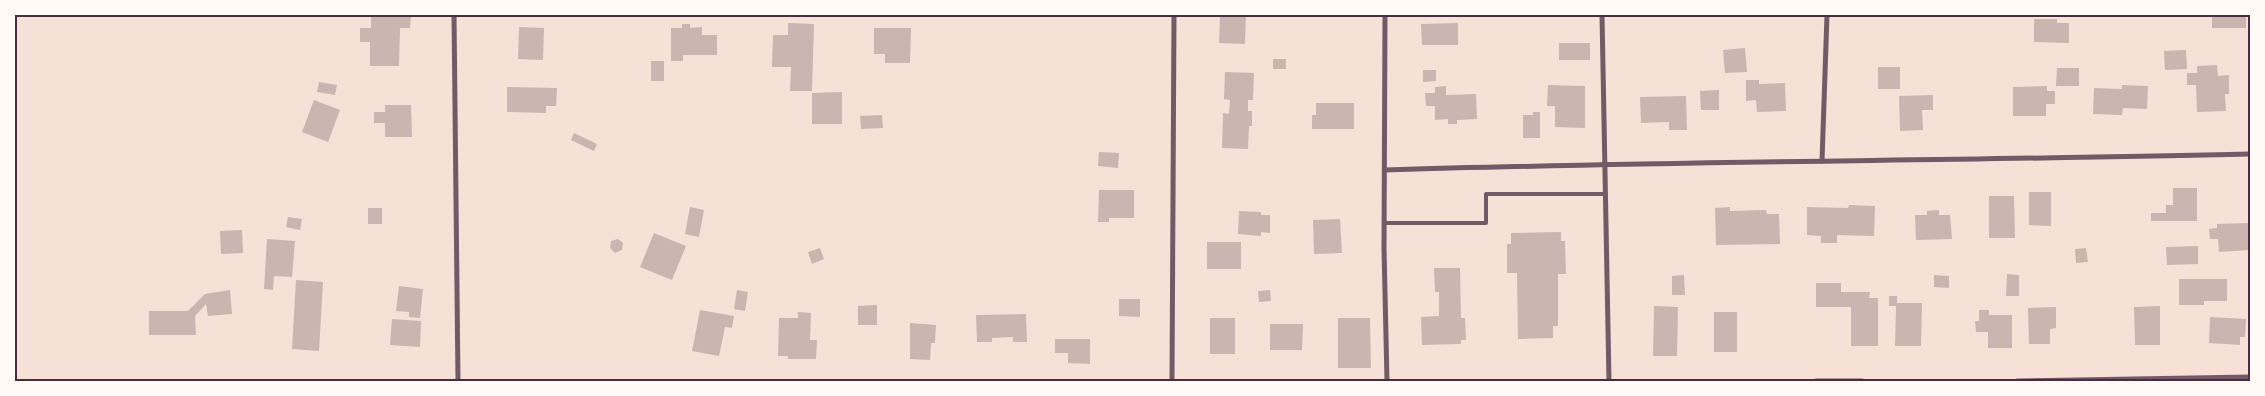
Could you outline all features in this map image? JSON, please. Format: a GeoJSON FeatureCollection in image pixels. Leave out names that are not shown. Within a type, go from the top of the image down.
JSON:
{"type":"FeatureCollection","features":[{"type":"Feature","properties":{"kind":"street"},"geometry":{"type":"LineString","coordinates":[[454,15],[458,381]]}},
{"type":"Feature","properties":{"kind":"street"},"geometry":{"type":"LineString","coordinates":[[1172,381],[1174,15]]}},
{"type":"Feature","properties":{"kind":"street"},"geometry":{"type":"LineString","coordinates":[[1385,15],[1384,223],[1387,381]]}},
{"type":"Feature","properties":{"kind":"street"},"geometry":{"type":"LineString","coordinates":[[1602,15],[1609,381]]}},
{"type":"Feature","properties":{"kind":"street"},"geometry":{"type":"LineString","coordinates":[[1822,161],[1827,15]]}},
{"type":"Feature","properties":{"kind":"street"},"geometry":{"type":"LineString","coordinates":[[1385,170],[1605,163],[2026,160],[2250,154]]}},
{"type":"Feature","properties":{"kind":"street"},"geometry":{"type":"LineString","coordinates":[[2017,381],[2250,377]]}},
{"type":"Feature","properties":{"kind":"street"},"geometry":{"type":"LineString","coordinates":[[1816,381],[1862,381]]}},
{"type":"Feature","properties":{"kind":"lane"},"geometry":{"type":"LineString","coordinates":[[1384,223],[1486,223],[1486,194],[1605,194]]}},
{"type":"Feature","properties":{"kind":"building"},"geometry":{"type":"Polygon","coordinates":[[[371,15],[411,15],[410,28],[400,28],[399,66],[370,66],[370,42],[360,42],[360,28],[371,28],[371,15]]]}},
{"type":"Feature","properties":{"kind":"building"},"geometry":{"type":"Polygon","coordinates":[[[1220,15],[1246,15],[1245,44],[1219,43],[1220,15]]]}},
{"type":"Feature","properties":{"kind":"building"},"geometry":{"type":"Polygon","coordinates":[[[2212,15],[2246,15],[2246,28],[2212,28],[2212,15]]]}},
{"type":"Feature","properties":{"kind":"building"},"geometry":{"type":"Polygon","coordinates":[[[2034,19],[2057,19],[2057,23],[2069,23],[2069,43],[2034,42],[2034,19]]]}},
{"type":"Feature","properties":{"kind":"building"},"geometry":{"type":"Polygon","coordinates":[[[788,23],[814,24],[812,91],[790,91],[791,67],[772,67],[773,35],[788,35],[788,23]]]}},
{"type":"Feature","properties":{"kind":"building"},"geometry":{"type":"Polygon","coordinates":[[[1458,23],[1458,45],[1422,45],[1421,24],[1458,23]]]}},
{"type":"Feature","properties":{"kind":"building"},"geometry":{"type":"Polygon","coordinates":[[[682,24],[690,24],[690,28],[702,27],[702,35],[717,35],[717,55],[683,55],[683,61],[671,61],[671,28],[682,28],[682,24]]]}},
{"type":"Feature","properties":{"kind":"building"},"geometry":{"type":"Polygon","coordinates":[[[519,27],[544,28],[543,60],[518,59],[519,27]]]}},
{"type":"Feature","properties":{"kind":"building"},"geometry":{"type":"Polygon","coordinates":[[[874,28],[911,28],[910,63],[885,63],[885,54],[874,54],[874,28]]]}},
{"type":"Feature","properties":{"kind":"building"},"geometry":{"type":"Polygon","coordinates":[[[1559,43],[1590,43],[1590,60],[1559,60],[1559,43]]]}},
{"type":"Feature","properties":{"kind":"building"},"geometry":{"type":"Polygon","coordinates":[[[1745,48],[1747,72],[1725,73],[1723,50],[1745,48]]]}},
{"type":"Feature","properties":{"kind":"building"},"geometry":{"type":"Polygon","coordinates":[[[2186,50],[2187,69],[2165,70],[2164,51],[2186,50]]]}},
{"type":"Feature","properties":{"kind":"building"},"geometry":{"type":"Polygon","coordinates":[[[1273,59],[1286,59],[1286,69],[1273,69],[1273,59]]]}},
{"type":"Feature","properties":{"kind":"building"},"geometry":{"type":"Polygon","coordinates":[[[651,61],[664,61],[664,81],[651,81],[651,61]]]}},
{"type":"Feature","properties":{"kind":"building"},"geometry":{"type":"Polygon","coordinates":[[[2217,65],[2218,76],[2229,75],[2229,94],[2225,94],[2226,111],[2197,112],[2196,85],[2187,85],[2187,73],[2197,73],[2197,66],[2217,65]]]}},
{"type":"Feature","properties":{"kind":"building"},"geometry":{"type":"Polygon","coordinates":[[[1878,67],[1900,67],[1900,89],[1878,89],[1878,67]]]}},
{"type":"Feature","properties":{"kind":"building"},"geometry":{"type":"Polygon","coordinates":[[[2057,68],[2079,68],[2079,86],[2056,86],[2057,68]]]}},
{"type":"Feature","properties":{"kind":"building"},"geometry":{"type":"Polygon","coordinates":[[[1423,70],[1436,70],[1436,81],[1423,82],[1423,70]]]}},
{"type":"Feature","properties":{"kind":"building"},"geometry":{"type":"Polygon","coordinates":[[[1225,72],[1254,73],[1253,100],[1248,100],[1248,111],[1252,111],[1252,126],[1249,126],[1248,149],[1222,148],[1223,113],[1229,114],[1230,100],[1224,99],[1225,72]]]}},
{"type":"Feature","properties":{"kind":"building"},"geometry":{"type":"Polygon","coordinates":[[[1746,80],[1759,80],[1759,84],[1785,83],[1786,111],[1757,112],[1756,100],[1746,101],[1746,80]]]}},
{"type":"Feature","properties":{"kind":"building"},"geometry":{"type":"Polygon","coordinates":[[[319,82],[337,85],[335,95],[317,92],[319,82]]]}},
{"type":"Feature","properties":{"kind":"building"},"geometry":{"type":"Polygon","coordinates":[[[1548,85],[1585,86],[1585,128],[1555,127],[1555,106],[1547,106],[1548,85]]]}},
{"type":"Feature","properties":{"kind":"building"},"geometry":{"type":"Polygon","coordinates":[[[2122,85],[2148,86],[2147,109],[2123,108],[2122,115],[2093,114],[2094,88],[2122,89],[2122,85]]]}},
{"type":"Feature","properties":{"kind":"building"},"geometry":{"type":"Polygon","coordinates":[[[1446,86],[1446,95],[1476,94],[1477,119],[1457,120],[1457,124],[1448,124],[1448,119],[1435,120],[1435,106],[1426,106],[1425,93],[1435,93],[1435,87],[1446,86]]]}},
{"type":"Feature","properties":{"kind":"building"},"geometry":{"type":"Polygon","coordinates":[[[2047,86],[2047,91],[2055,91],[2055,104],[2046,104],[2046,116],[2013,116],[2013,87],[2047,86]]]}},
{"type":"Feature","properties":{"kind":"building"},"geometry":{"type":"Polygon","coordinates":[[[507,87],[557,88],[556,106],[546,106],[546,113],[507,112],[507,87]]]}},
{"type":"Feature","properties":{"kind":"building"},"geometry":{"type":"Polygon","coordinates":[[[1719,90],[1719,110],[1701,110],[1700,91],[1719,90]]]}},
{"type":"Feature","properties":{"kind":"building"},"geometry":{"type":"Polygon","coordinates":[[[842,92],[842,124],[812,124],[812,93],[842,92]]]}},
{"type":"Feature","properties":{"kind":"building"},"geometry":{"type":"Polygon","coordinates":[[[1933,95],[1933,110],[1922,110],[1923,130],[1900,131],[1899,96],[1933,95]]]}},
{"type":"Feature","properties":{"kind":"building"},"geometry":{"type":"Polygon","coordinates":[[[1686,96],[1687,130],[1669,130],[1669,122],[1641,123],[1640,97],[1686,96]]]}},
{"type":"Feature","properties":{"kind":"building"},"geometry":{"type":"Polygon","coordinates":[[[314,100],[340,110],[328,142],[302,132],[314,100]]]}},
{"type":"Feature","properties":{"kind":"building"},"geometry":{"type":"Polygon","coordinates":[[[1316,103],[1354,103],[1354,129],[1312,129],[1312,115],[1316,115],[1316,103]]]}},
{"type":"Feature","properties":{"kind":"building"},"geometry":{"type":"Polygon","coordinates":[[[385,105],[411,105],[412,137],[385,137],[385,123],[374,123],[374,112],[385,112],[385,105]]]}},
{"type":"Feature","properties":{"kind":"building"},"geometry":{"type":"Polygon","coordinates":[[[1533,112],[1540,112],[1540,138],[1523,138],[1523,115],[1533,115],[1533,112]]]}},
{"type":"Feature","properties":{"kind":"building"},"geometry":{"type":"Polygon","coordinates":[[[882,115],[883,128],[861,129],[860,116],[882,115]]]}},
{"type":"Feature","properties":{"kind":"building"},"geometry":{"type":"Polygon","coordinates":[[[574,133],[597,144],[594,151],[571,140],[574,133]]]}},
{"type":"Feature","properties":{"kind":"building"},"geometry":{"type":"Polygon","coordinates":[[[1099,152],[1119,153],[1118,168],[1098,166],[1099,152]]]}},
{"type":"Feature","properties":{"kind":"building"},"geometry":{"type":"Polygon","coordinates":[[[2173,188],[2197,188],[2197,221],[2151,221],[2151,213],[2166,213],[2166,205],[2173,205],[2173,188]]]}},
{"type":"Feature","properties":{"kind":"building"},"geometry":{"type":"Polygon","coordinates":[[[1099,190],[1134,190],[1134,218],[1109,218],[1109,222],[1098,222],[1099,190]]]}},
{"type":"Feature","properties":{"kind":"building"},"geometry":{"type":"Polygon","coordinates":[[[2029,192],[2051,192],[2051,226],[2029,225],[2029,192]]]}},
{"type":"Feature","properties":{"kind":"building"},"geometry":{"type":"Polygon","coordinates":[[[1989,196],[2014,196],[2015,238],[1989,238],[1989,196]]]}},
{"type":"Feature","properties":{"kind":"building"},"geometry":{"type":"Polygon","coordinates":[[[1849,205],[1875,206],[1874,236],[1837,235],[1837,243],[1821,243],[1821,236],[1807,235],[1807,207],[1848,208],[1849,205]]]}},
{"type":"Feature","properties":{"kind":"building"},"geometry":{"type":"Polygon","coordinates":[[[690,207],[704,210],[699,237],[685,234],[690,207]]]}},
{"type":"Feature","properties":{"kind":"building"},"geometry":{"type":"Polygon","coordinates":[[[1730,207],[1730,211],[1766,210],[1767,214],[1779,214],[1780,244],[1716,245],[1715,208],[1730,207]]]}},
{"type":"Feature","properties":{"kind":"building"},"geometry":{"type":"Polygon","coordinates":[[[368,208],[382,208],[382,224],[368,224],[368,208]]]}},
{"type":"Feature","properties":{"kind":"building"},"geometry":{"type":"Polygon","coordinates":[[[1939,210],[1939,215],[1950,215],[1952,239],[1916,240],[1915,215],[1927,215],[1927,211],[1939,210]]]}},
{"type":"Feature","properties":{"kind":"building"},"geometry":{"type":"Polygon","coordinates":[[[1239,211],[1261,212],[1261,215],[1270,215],[1270,233],[1261,232],[1261,236],[1238,234],[1239,211]]]}},
{"type":"Feature","properties":{"kind":"building"},"geometry":{"type":"Polygon","coordinates":[[[288,217],[302,219],[300,230],[286,227],[288,217]]]}},
{"type":"Feature","properties":{"kind":"building"},"geometry":{"type":"Polygon","coordinates":[[[1340,219],[1342,253],[1314,254],[1313,220],[1340,219]]]}},
{"type":"Feature","properties":{"kind":"building"},"geometry":{"type":"Polygon","coordinates":[[[2248,223],[2250,250],[2219,252],[2218,239],[2210,239],[2209,229],[2217,228],[2217,224],[2248,223]]]}},
{"type":"Feature","properties":{"kind":"building"},"geometry":{"type":"Polygon","coordinates":[[[242,230],[243,253],[221,254],[220,231],[242,230]]]}},
{"type":"Feature","properties":{"kind":"building"},"geometry":{"type":"Polygon","coordinates":[[[1561,232],[1561,241],[1565,241],[1566,274],[1558,274],[1558,326],[1553,326],[1553,338],[1518,339],[1517,273],[1507,273],[1507,244],[1511,244],[1511,233],[1561,232]]]}},
{"type":"Feature","properties":{"kind":"building"},"geometry":{"type":"Polygon","coordinates":[[[654,233],[686,246],[672,280],[640,267],[654,233]]]}},
{"type":"Feature","properties":{"kind":"building"},"geometry":{"type":"Polygon","coordinates":[[[267,239],[295,241],[292,277],[274,276],[273,290],[264,289],[267,239]]]}},
{"type":"Feature","properties":{"kind":"building"},"geometry":{"type":"Polygon","coordinates":[[[618,239],[623,243],[622,250],[615,253],[610,248],[611,241],[618,239]]]}},
{"type":"Feature","properties":{"kind":"building"},"geometry":{"type":"Polygon","coordinates":[[[1207,242],[1241,242],[1241,269],[1207,269],[1207,242]]]}},
{"type":"Feature","properties":{"kind":"building"},"geometry":{"type":"Polygon","coordinates":[[[2198,246],[2198,264],[2167,265],[2166,247],[2198,246]]]}},
{"type":"Feature","properties":{"kind":"building"},"geometry":{"type":"Polygon","coordinates":[[[820,248],[824,259],[812,264],[808,252],[820,248]]]}},
{"type":"Feature","properties":{"kind":"building"},"geometry":{"type":"Polygon","coordinates":[[[2086,248],[2088,262],[2076,263],[2075,249],[2086,248]]]}},
{"type":"Feature","properties":{"kind":"building"},"geometry":{"type":"Polygon","coordinates":[[[1434,268],[1460,268],[1461,318],[1465,318],[1466,340],[1461,340],[1461,344],[1422,345],[1421,317],[1439,316],[1439,292],[1435,292],[1434,268]]]}},
{"type":"Feature","properties":{"kind":"building"},"geometry":{"type":"Polygon","coordinates":[[[2007,274],[2019,275],[2019,296],[2006,296],[2007,274]]]}},
{"type":"Feature","properties":{"kind":"building"},"geometry":{"type":"Polygon","coordinates":[[[1684,275],[1685,295],[1672,295],[1672,276],[1684,275]]]}},
{"type":"Feature","properties":{"kind":"building"},"geometry":{"type":"Polygon","coordinates":[[[1934,275],[1949,276],[1949,288],[1934,287],[1934,275]]]}},
{"type":"Feature","properties":{"kind":"building"},"geometry":{"type":"Polygon","coordinates":[[[2179,279],[2227,279],[2227,301],[2204,301],[2204,305],[2179,305],[2179,279]]]}},
{"type":"Feature","properties":{"kind":"building"},"geometry":{"type":"Polygon","coordinates":[[[296,280],[323,282],[319,351],[292,349],[296,280]]]}},
{"type":"Feature","properties":{"kind":"building"},"geometry":{"type":"Polygon","coordinates":[[[1816,283],[1841,283],[1841,292],[1870,292],[1869,298],[1878,298],[1878,346],[1851,346],[1851,307],[1816,307],[1816,283]]]}},
{"type":"Feature","properties":{"kind":"building"},"geometry":{"type":"Polygon","coordinates":[[[399,286],[423,289],[420,318],[409,317],[409,312],[396,311],[399,286]]]}},
{"type":"Feature","properties":{"kind":"building"},"geometry":{"type":"Polygon","coordinates":[[[230,290],[232,314],[208,316],[206,304],[195,316],[196,335],[149,335],[149,311],[188,311],[205,294],[230,290]]]}},
{"type":"Feature","properties":{"kind":"building"},"geometry":{"type":"Polygon","coordinates":[[[737,290],[748,292],[745,311],[734,309],[737,290]]]}},
{"type":"Feature","properties":{"kind":"building"},"geometry":{"type":"Polygon","coordinates":[[[1270,290],[1271,301],[1259,302],[1258,291],[1270,290]]]}},
{"type":"Feature","properties":{"kind":"building"},"geometry":{"type":"Polygon","coordinates":[[[1889,296],[1897,296],[1897,303],[1922,303],[1921,346],[1895,346],[1896,306],[1889,306],[1889,296]]]}},
{"type":"Feature","properties":{"kind":"building"},"geometry":{"type":"Polygon","coordinates":[[[1119,299],[1140,299],[1140,317],[1119,316],[1119,299]]]}},
{"type":"Feature","properties":{"kind":"building"},"geometry":{"type":"Polygon","coordinates":[[[877,305],[877,325],[858,325],[858,306],[877,305]]]}},
{"type":"Feature","properties":{"kind":"building"},"geometry":{"type":"Polygon","coordinates":[[[1654,306],[1678,307],[1677,356],[1653,356],[1654,306]]]}},
{"type":"Feature","properties":{"kind":"building"},"geometry":{"type":"Polygon","coordinates":[[[2160,306],[2160,345],[2135,345],[2134,307],[2160,306]]]}},
{"type":"Feature","properties":{"kind":"building"},"geometry":{"type":"Polygon","coordinates":[[[2056,307],[2056,328],[2050,329],[2050,344],[2029,344],[2028,308],[2056,307]]]}},
{"type":"Feature","properties":{"kind":"building"},"geometry":{"type":"Polygon","coordinates":[[[700,310],[734,316],[732,328],[725,327],[719,356],[692,351],[700,310]]]}},
{"type":"Feature","properties":{"kind":"building"},"geometry":{"type":"Polygon","coordinates":[[[1979,310],[1989,310],[1989,315],[2012,315],[2012,348],[1988,348],[1988,332],[1976,332],[1975,321],[1979,321],[1979,310]]]}},
{"type":"Feature","properties":{"kind":"building"},"geometry":{"type":"Polygon","coordinates":[[[798,312],[811,313],[810,340],[817,340],[816,359],[788,359],[788,356],[778,356],[779,318],[798,318],[798,312]]]}},
{"type":"Feature","properties":{"kind":"building"},"geometry":{"type":"Polygon","coordinates":[[[1714,312],[1737,312],[1737,352],[1714,352],[1714,312]]]}},
{"type":"Feature","properties":{"kind":"building"},"geometry":{"type":"Polygon","coordinates":[[[1026,314],[1027,342],[1013,342],[1013,337],[992,338],[992,342],[977,342],[976,315],[1026,314]]]}},
{"type":"Feature","properties":{"kind":"building"},"geometry":{"type":"Polygon","coordinates":[[[2210,317],[2246,319],[2245,337],[2240,337],[2240,345],[2209,343],[2210,317]]]}},
{"type":"Feature","properties":{"kind":"building"},"geometry":{"type":"Polygon","coordinates":[[[1210,318],[1235,318],[1235,354],[1210,354],[1210,318]]]}},
{"type":"Feature","properties":{"kind":"building"},"geometry":{"type":"Polygon","coordinates":[[[1338,318],[1370,318],[1371,368],[1338,368],[1338,318]]]}},
{"type":"Feature","properties":{"kind":"building"},"geometry":{"type":"Polygon","coordinates":[[[392,319],[421,321],[420,347],[390,345],[392,319]]]}},
{"type":"Feature","properties":{"kind":"building"},"geometry":{"type":"Polygon","coordinates":[[[910,323],[936,325],[935,343],[931,343],[930,360],[910,359],[910,323]]]}},
{"type":"Feature","properties":{"kind":"building"},"geometry":{"type":"Polygon","coordinates":[[[1270,324],[1303,324],[1302,350],[1270,350],[1270,324]]]}},
{"type":"Feature","properties":{"kind":"building"},"geometry":{"type":"Polygon","coordinates":[[[1055,339],[1090,339],[1090,364],[1068,363],[1068,353],[1055,353],[1055,339]]]}}]}
